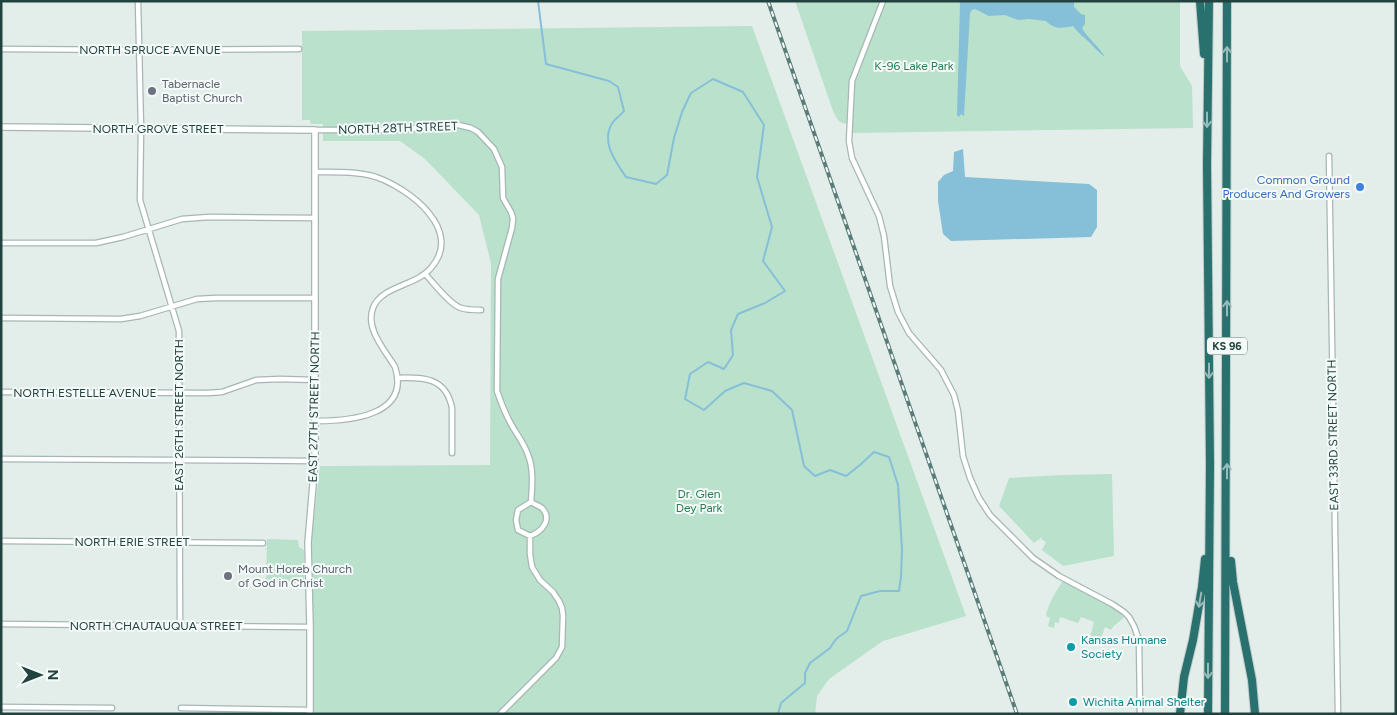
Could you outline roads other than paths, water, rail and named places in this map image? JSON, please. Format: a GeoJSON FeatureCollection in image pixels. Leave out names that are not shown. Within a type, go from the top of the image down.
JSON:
{"type":"FeatureCollection","features":[{"type":"Feature","properties":{"kind":"highway"},"geometry":{"type":"LineString","coordinates":[[1200,1],[1208,94]]}},
{"type":"Feature","properties":{"kind":"highway","name":"KS 96"},"geometry":{"type":"LineString","coordinates":[[1208,1],[1210,464],[1208,714]]}},
{"type":"Feature","properties":{"kind":"highway","name":"KS 96"},"geometry":{"type":"LineString","coordinates":[[1226,714],[1227,1]]}},
{"type":"Feature","properties":{"kind":"highway"},"geometry":{"type":"LineString","coordinates":[[1180,714],[1184,677],[1193,640],[1202,587],[1210,464]]}},
{"type":"Feature","properties":{"kind":"highway"},"geometry":{"type":"LineString","coordinates":[[1227,519],[1233,582],[1252,680],[1255,714]]}},
{"type":"Feature","properties":{"kind":"street","name":"EAST 26TH STREET NORTH"},"geometry":{"type":"LineString","coordinates":[[138,1],[140,200],[179,330],[180,625]]}},
{"type":"Feature","properties":{"kind":"street"},"geometry":{"type":"LineString","coordinates":[[882,1],[852,81],[849,141],[852,158],[879,216],[884,236],[890,286],[898,312],[909,332],[941,370],[954,395],[958,411],[963,456],[979,498],[990,515],[1033,558],[1059,576],[1112,604],[1129,617],[1139,640],[1140,714]]}},
{"type":"Feature","properties":{"kind":"street","name":"NORTH SPRUCE AVENUE"},"geometry":{"type":"LineString","coordinates":[[1,49],[299,49]]}},
{"type":"Feature","properties":{"kind":"street","name":"NORTH 28TH STREET"},"geometry":{"type":"LineString","coordinates":[[315,130],[400,130],[454,124],[471,128],[478,132],[494,149],[502,167],[503,198],[513,218],[498,279],[497,391],[501,406],[529,456],[532,474],[531,502]]}},
{"type":"Feature","properties":{"kind":"street","name":"NORTH GROVE STREET"},"geometry":{"type":"LineString","coordinates":[[1,127],[315,130]]}},
{"type":"Feature","properties":{"kind":"street","name":"EAST 27TH STREET NORTH"},"geometry":{"type":"LineString","coordinates":[[310,712],[308,543],[315,460],[316,422],[315,130]]}},
{"type":"Feature","properties":{"kind":"street","name":"EAST 33RD STREET NORTH"},"geometry":{"type":"LineString","coordinates":[[1329,156],[1338,714]]}},
{"type":"Feature","properties":{"kind":"street"},"geometry":{"type":"LineString","coordinates":[[316,172],[365,174],[377,177],[397,187],[428,212],[438,228],[441,241],[440,255],[431,269],[414,281],[384,295],[376,301],[373,308],[371,323],[373,330],[395,367],[397,378],[395,395],[390,401],[368,416],[341,421],[316,422]]}},
{"type":"Feature","properties":{"kind":"street"},"geometry":{"type":"LineString","coordinates":[[1,243],[96,243],[182,219],[209,217],[316,218]]}},
{"type":"Feature","properties":{"kind":"street"},"geometry":{"type":"LineString","coordinates":[[425,274],[458,307],[481,310]]}},
{"type":"Feature","properties":{"kind":"street"},"geometry":{"type":"LineString","coordinates":[[1,318],[121,319],[140,316],[197,299],[316,298]]}},
{"type":"Feature","properties":{"kind":"street"},"geometry":{"type":"LineString","coordinates":[[397,378],[432,380],[444,389],[452,408],[452,453]]}},
{"type":"Feature","properties":{"kind":"street","name":"NORTH ESTELLE AVENUE"},"geometry":{"type":"LineString","coordinates":[[1,392],[222,392],[256,380],[316,380]]}},
{"type":"Feature","properties":{"kind":"street"},"geometry":{"type":"LineString","coordinates":[[1,459],[315,460]]}},
{"type":"Feature","properties":{"kind":"street"},"geometry":{"type":"LineString","coordinates":[[531,502],[542,508],[546,515],[546,522],[543,529],[537,534],[530,536],[518,530],[516,520],[518,510],[531,502]]}},
{"type":"Feature","properties":{"kind":"street"},"geometry":{"type":"LineString","coordinates":[[500,714],[556,658],[562,647],[562,608],[559,600],[540,580],[532,567],[530,536]]}},
{"type":"Feature","properties":{"kind":"street","name":"NORTH ERIE STREET"},"geometry":{"type":"LineString","coordinates":[[1,542],[263,543]]}},
{"type":"Feature","properties":{"kind":"street","name":"NORTH CHAUTAUQUA STREET"},"geometry":{"type":"LineString","coordinates":[[1,624],[310,627]]}},
{"type":"Feature","properties":{"kind":"street"},"geometry":{"type":"LineString","coordinates":[[1,707],[112,708]]}},
{"type":"Feature","properties":{"kind":"street"},"geometry":{"type":"LineString","coordinates":[[181,708],[310,712]]}},
{"type":"Feature","properties":{"kind":"water"},"geometry":{"type":"Polygon","coordinates":[[[958,1],[1074,1],[1074,7],[1081,14],[1085,15],[1085,24],[1082,28],[1105,57],[1073,26],[1059,28],[1052,26],[1046,21],[1018,20],[1005,15],[989,16],[975,9],[972,10],[970,13],[964,116],[961,114],[959,117],[957,115],[960,3],[958,1]]]}},
{"type":"Feature","properties":{"kind":"water"},"geometry":{"type":"Polygon","coordinates":[[[963,149],[965,177],[1089,184],[1097,190],[1097,227],[1091,237],[951,241],[943,234],[938,201],[938,182],[944,175],[953,171],[954,152],[963,149]]]}},
{"type":"Feature","properties":{"kind":"waterway"},"geometry":{"type":"LineString","coordinates":[[538,1],[546,64],[609,81],[618,87],[624,111],[609,129],[608,144],[610,151],[626,177],[656,184],[667,175],[674,138],[682,112],[691,93],[713,79],[743,92],[764,125],[757,177],[772,227],[763,261],[785,291],[765,303],[738,314],[731,330],[733,355],[724,369],[708,362],[690,374],[685,399],[704,410],[725,391],[744,383],[772,391],[792,410],[804,466],[815,476],[830,470],[846,476],[874,452],[889,457],[898,485],[902,549],[899,591],[880,591],[861,596],[847,631],[836,639],[830,648],[810,663],[805,673],[805,683],[781,703],[778,714]]}},
{"type":"Feature","properties":{"kind":"railway"},"geometry":{"type":"LineString","coordinates":[[768,1],[1017,714]]}},
{"type":"Feature","properties":{"kind":"place","name":"Tabernacle Baptist Church"},"geometry":{"type":"Point","coordinates":[152,91]}},
{"type":"Feature","properties":{"kind":"place","name":"Common Ground Producers And Growers"},"geometry":{"type":"Point","coordinates":[1360,187]}},
{"type":"Feature","properties":{"kind":"place","name":"Mount Horeb Church of God in Christ"},"geometry":{"type":"Point","coordinates":[228,576]}},
{"type":"Feature","properties":{"kind":"place","name":"Kansas Humane Society"},"geometry":{"type":"Point","coordinates":[1071,647]}},
{"type":"Feature","properties":{"kind":"place","name":"Wichita Animal Shelter"},"geometry":{"type":"Point","coordinates":[1073,702]}},
{"type":"Feature","properties":{"kind":"park label","name":"K-96 Lake Park"},"geometry":{"type":"Point","coordinates":[914,66]}},
{"type":"Feature","properties":{"kind":"park label","name":"Dr. Glen Dey Park"},"geometry":{"type":"Point","coordinates":[699,501]}}]}
